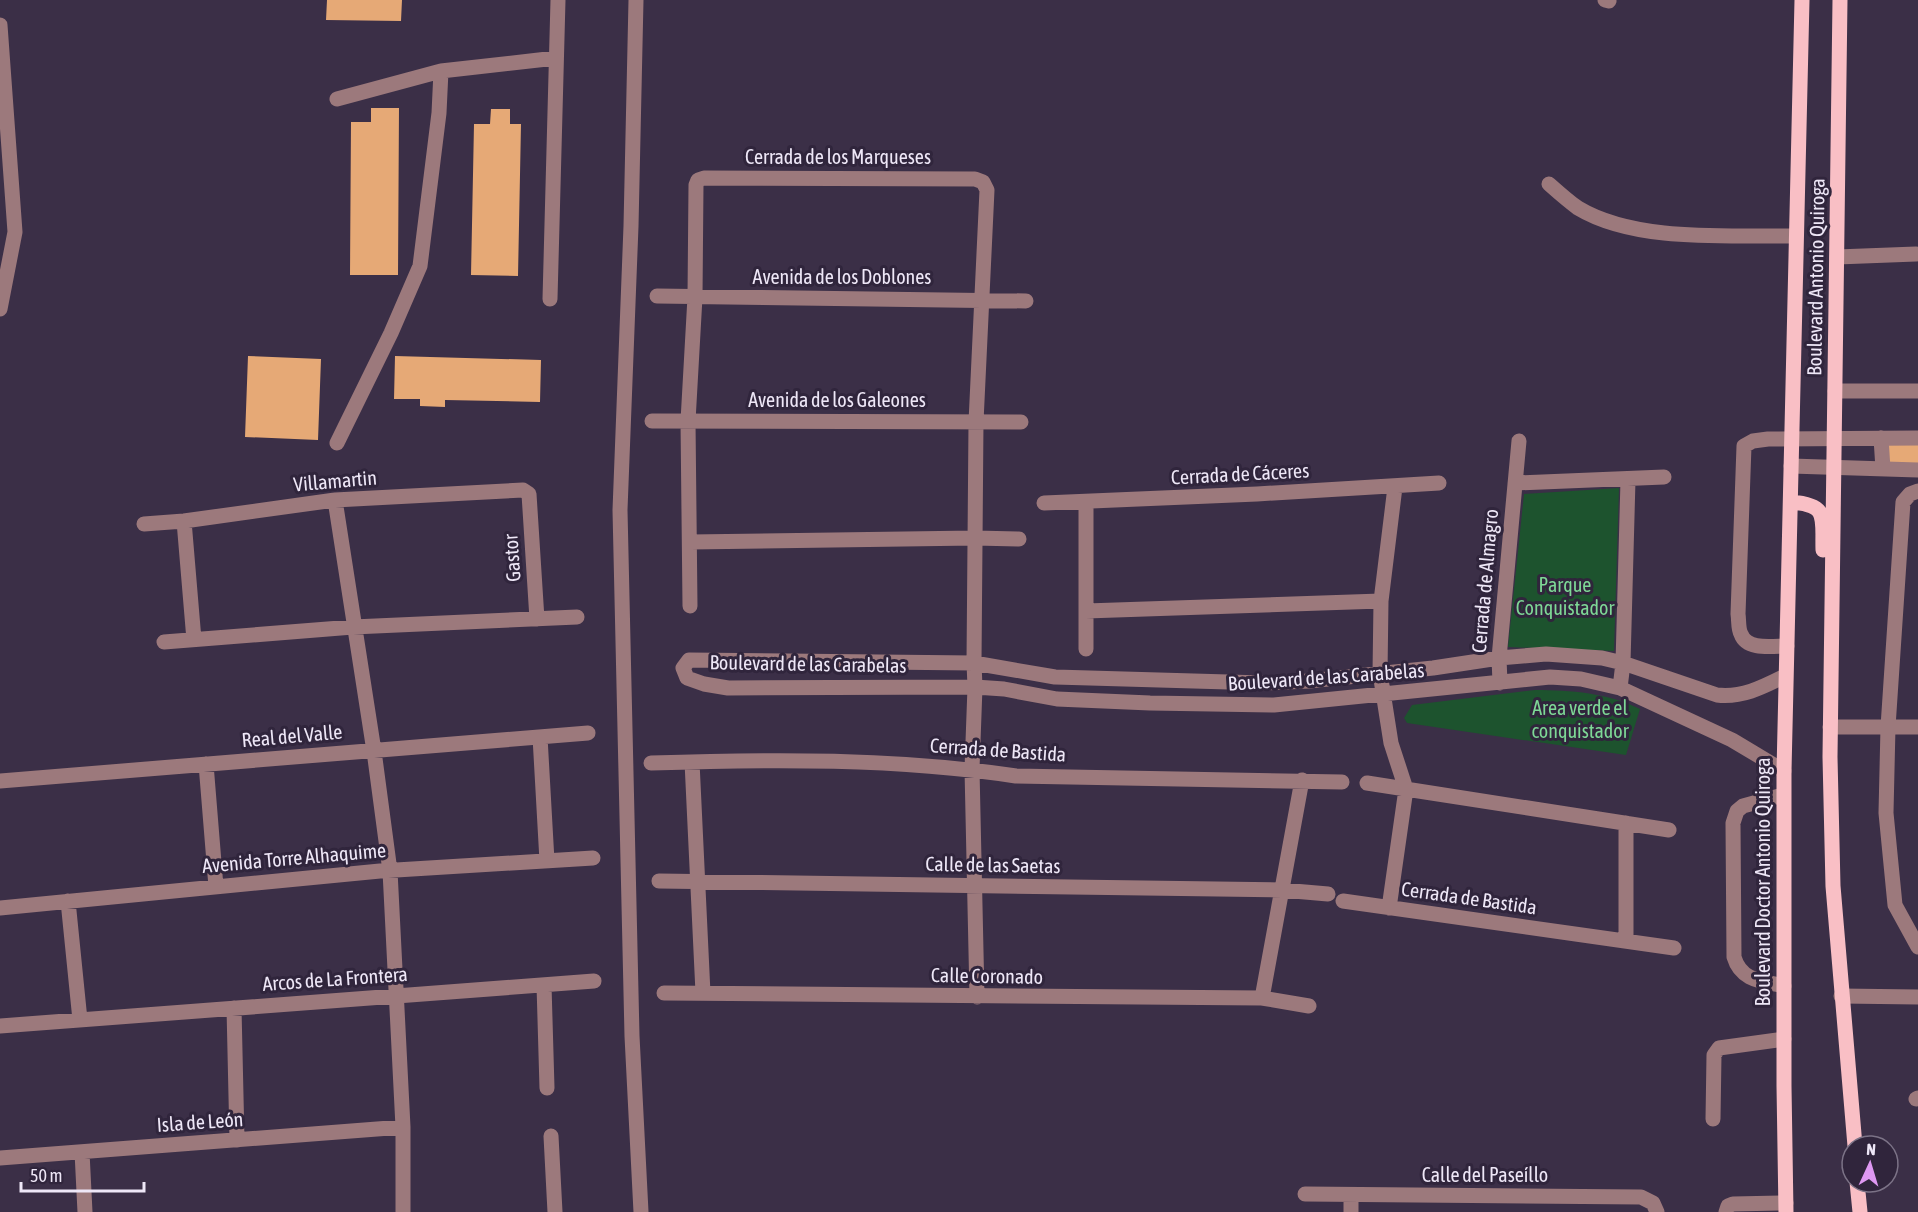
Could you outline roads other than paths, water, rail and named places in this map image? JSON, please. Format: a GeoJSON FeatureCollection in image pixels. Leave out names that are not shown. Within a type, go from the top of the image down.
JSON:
{"type":"FeatureCollection","features":[{"type":"Feature","properties":{"kind":"main road","name":"Boulevard Antonio Quiroga"},"geometry":{"type":"LineString","coordinates":[[1789,552],[1802,0]]}},
{"type":"Feature","properties":{"kind":"main road","name":"Boulevard Antonio Quiroga"},"geometry":{"type":"LineString","coordinates":[[1832,611],[1840,0]]}},
{"type":"Feature","properties":{"kind":"main road"},"geometry":{"type":"LineString","coordinates":[[1791,502],[1817,507],[1821,513],[1823,578],[1832,611],[1830,727],[1833,886],[1854,1134]]}},
{"type":"Feature","properties":{"kind":"main road","name":"Boulevard Doctor Antonio Quiroga"},"geometry":{"type":"LineString","coordinates":[[1786,1207],[1783,795],[1789,552]]}},
{"type":"Feature","properties":{"kind":"main road"},"geometry":{"type":"LineString","coordinates":[[1858,1194],[1860,1212]]}},
{"type":"Feature","properties":{"kind":"street"},"geometry":{"type":"LineString","coordinates":[[550,299],[558,0]]}},
{"type":"Feature","properties":{"kind":"street"},"geometry":{"type":"LineString","coordinates":[[636,0],[631,226],[620,510],[632,1036],[641,1212]]}},
{"type":"Feature","properties":{"kind":"street"},"geometry":{"type":"LineString","coordinates":[[0,25],[15,232],[0,309]]}},
{"type":"Feature","properties":{"kind":"street"},"geometry":{"type":"LineString","coordinates":[[337,99],[441,71],[556,58]]}},
{"type":"Feature","properties":{"kind":"street"},"geometry":{"type":"LineString","coordinates":[[337,442],[391,333],[420,266],[439,113],[441,71]]}},
{"type":"Feature","properties":{"kind":"street","name":"Cerrada de los Marqueses"},"geometry":{"type":"LineString","coordinates":[[690,606],[688,421],[695,297],[696,184],[698,180],[704,178],[963,178],[983,182],[987,190],[976,422],[975,687],[972,769],[977,997]]}},
{"type":"Feature","properties":{"kind":"street"},"geometry":{"type":"LineString","coordinates":[[1549,184],[1578,208],[1614,224],[1682,235],[1796,236]]}},
{"type":"Feature","properties":{"kind":"street"},"geometry":{"type":"LineString","coordinates":[[1837,257],[1916,254]]}},
{"type":"Feature","properties":{"kind":"street","name":"Avenida de los Doblones"},"geometry":{"type":"LineString","coordinates":[[657,296],[1026,301]]}},
{"type":"Feature","properties":{"kind":"street"},"geometry":{"type":"LineString","coordinates":[[1835,391],[1918,392]]}},
{"type":"Feature","properties":{"kind":"street","name":"Avenida de los Galeones"},"geometry":{"type":"LineString","coordinates":[[652,420],[1022,422]]}},
{"type":"Feature","properties":{"kind":"street"},"geometry":{"type":"LineString","coordinates":[[1786,646],[1760,646],[1748,643],[1741,635],[1738,614],[1744,447],[1753,441],[1791,438],[1918,438]]}},
{"type":"Feature","properties":{"kind":"street"},"geometry":{"type":"LineString","coordinates":[[1881,438],[1883,469]]}},
{"type":"Feature","properties":{"kind":"street","name":"Cerrada de Almagro"},"geometry":{"type":"LineString","coordinates":[[1500,683],[1498,658],[1519,441]]}},
{"type":"Feature","properties":{"kind":"street"},"geometry":{"type":"LineString","coordinates":[[1791,466],[1918,470]]}},
{"type":"Feature","properties":{"kind":"street"},"geometry":{"type":"LineString","coordinates":[[1515,483],[1664,477]]}},
{"type":"Feature","properties":{"kind":"street"},"geometry":{"type":"LineString","coordinates":[[1620,688],[1623,663],[1628,480]]}},
{"type":"Feature","properties":{"kind":"street","name":"Cerrada de Cáceres"},"geometry":{"type":"LineString","coordinates":[[1044,503],[1086,503],[1439,483]]}},
{"type":"Feature","properties":{"kind":"street"},"geometry":{"type":"LineString","coordinates":[[1380,673],[1381,601],[1395,487]]}},
{"type":"Feature","properties":{"kind":"street","name":"Villamartin"},"geometry":{"type":"LineString","coordinates":[[144,524],[184,521],[334,500],[523,490],[529,494]]}},
{"type":"Feature","properties":{"kind":"street"},"geometry":{"type":"LineString","coordinates":[[1918,491],[1910,494],[1903,502],[1888,727],[1886,813],[1895,905],[1918,947]]}},
{"type":"Feature","properties":{"kind":"street","name":"Gastor"},"geometry":{"type":"LineString","coordinates":[[529,494],[537,619]]}},
{"type":"Feature","properties":{"kind":"street"},"geometry":{"type":"LineString","coordinates":[[334,500],[374,750],[390,870],[403,1127],[403,1212]]}},
{"type":"Feature","properties":{"kind":"street"},"geometry":{"type":"LineString","coordinates":[[1086,503],[1086,650]]}},
{"type":"Feature","properties":{"kind":"street"},"geometry":{"type":"LineString","coordinates":[[184,521],[194,640]]}},
{"type":"Feature","properties":{"kind":"street"},"geometry":{"type":"LineString","coordinates":[[690,542],[1019,539]]}},
{"type":"Feature","properties":{"kind":"street"},"geometry":{"type":"LineString","coordinates":[[1086,610],[1381,601]]}},
{"type":"Feature","properties":{"kind":"street"},"geometry":{"type":"LineString","coordinates":[[164,642],[353,627],[577,616]]}},
{"type":"Feature","properties":{"kind":"street","name":"Boulevard de las Carabelas"},"geometry":{"type":"LineString","coordinates":[[1784,771],[1732,740],[1620,688],[1581,679],[1550,677],[1274,705],[1232,706],[1057,699],[1004,689],[975,687],[728,688],[704,684],[687,678],[683,668],[690,660],[974,663],[1055,677],[1263,683],[1309,681],[1546,654],[1602,658],[1717,695],[1728,696],[1751,692],[1785,676]]}},
{"type":"Feature","properties":{"kind":"street","name":"Cerrada de Bastida"},"geometry":{"type":"LineString","coordinates":[[1380,673],[1391,743],[1406,789],[1389,908],[1674,948]]}},
{"type":"Feature","properties":{"kind":"street"},"geometry":{"type":"LineString","coordinates":[[1830,727],[1918,727]]}},
{"type":"Feature","properties":{"kind":"street","name":"Real del Valle"},"geometry":{"type":"LineString","coordinates":[[0,781],[588,733]]}},
{"type":"Feature","properties":{"kind":"street"},"geometry":{"type":"LineString","coordinates":[[540,737],[547,861]]}},
{"type":"Feature","properties":{"kind":"street"},"geometry":{"type":"LineString","coordinates":[[693,762],[702,993]]}},
{"type":"Feature","properties":{"kind":"street","name":"Cerrada de Bastida"},"geometry":{"type":"LineString","coordinates":[[651,763],[853,763],[972,769],[1016,776],[1342,782]]}},
{"type":"Feature","properties":{"kind":"street"},"geometry":{"type":"LineString","coordinates":[[206,764],[216,886]]}},
{"type":"Feature","properties":{"kind":"street"},"geometry":{"type":"LineString","coordinates":[[1262,998],[1302,780]]}},
{"type":"Feature","properties":{"kind":"street"},"geometry":{"type":"LineString","coordinates":[[1367,783],[1669,830]]}},
{"type":"Feature","properties":{"kind":"street"},"geometry":{"type":"LineString","coordinates":[[1783,795],[1743,806],[1737,811],[1733,823],[1734,957],[1738,969],[1748,977],[1784,986]]}},
{"type":"Feature","properties":{"kind":"street"},"geometry":{"type":"LineString","coordinates":[[1626,823],[1626,941]]}},
{"type":"Feature","properties":{"kind":"street","name":"Avenida Torre Alhaquime"},"geometry":{"type":"LineString","coordinates":[[0,908],[390,870],[593,858]]}},
{"type":"Feature","properties":{"kind":"street","name":"Calle de las Saetas"},"geometry":{"type":"LineString","coordinates":[[659,881],[1282,890],[1328,894]]}},
{"type":"Feature","properties":{"kind":"street"},"geometry":{"type":"LineString","coordinates":[[0,1026],[80,1020],[68,901]]}},
{"type":"Feature","properties":{"kind":"street"},"geometry":{"type":"LineString","coordinates":[[1343,901],[1389,908]]}},
{"type":"Feature","properties":{"kind":"street","name":"Arcos de La Frontera"},"geometry":{"type":"LineString","coordinates":[[80,1020],[594,981]]}},
{"type":"Feature","properties":{"kind":"street"},"geometry":{"type":"LineString","coordinates":[[544,985],[548,1088]]}},
{"type":"Feature","properties":{"kind":"street","name":"Calle Coronado"},"geometry":{"type":"LineString","coordinates":[[664,993],[1262,998],[1310,1006]]}},
{"type":"Feature","properties":{"kind":"street"},"geometry":{"type":"LineString","coordinates":[[1841,996],[1918,997]]}},
{"type":"Feature","properties":{"kind":"street"},"geometry":{"type":"LineString","coordinates":[[234,1008],[237,1140]]}},
{"type":"Feature","properties":{"kind":"street"},"geometry":{"type":"LineString","coordinates":[[1713,1119],[1714,1054],[1719,1047],[1784,1039]]}},
{"type":"Feature","properties":{"kind":"street","name":"Isla de León"},"geometry":{"type":"LineString","coordinates":[[0,1158],[403,1127]]}},
{"type":"Feature","properties":{"kind":"street"},"geometry":{"type":"LineString","coordinates":[[551,1136],[555,1212]]}},
{"type":"Feature","properties":{"kind":"street"},"geometry":{"type":"LineString","coordinates":[[82,1152],[85,1212]]}},
{"type":"Feature","properties":{"kind":"street","name":"Calle del Paseíllo"},"geometry":{"type":"LineString","coordinates":[[1305,1194],[1641,1197],[1653,1203],[1657,1212]]}},
{"type":"Feature","properties":{"kind":"street"},"geometry":{"type":"LineString","coordinates":[[1351,1195],[1351,1212]]}},
{"type":"Feature","properties":{"kind":"street"},"geometry":{"type":"LineString","coordinates":[[1726,1212],[1728,1206],[1733,1204],[1786,1207]]}},
{"type":"Feature","properties":{"kind":"park label","name":"Parque Conquistador"},"geometry":{"type":"Point","coordinates":[1565,596]}},
{"type":"Feature","properties":{"kind":"park label","name":"Area verde el conquistador"},"geometry":{"type":"Point","coordinates":[1580,720]}}]}
